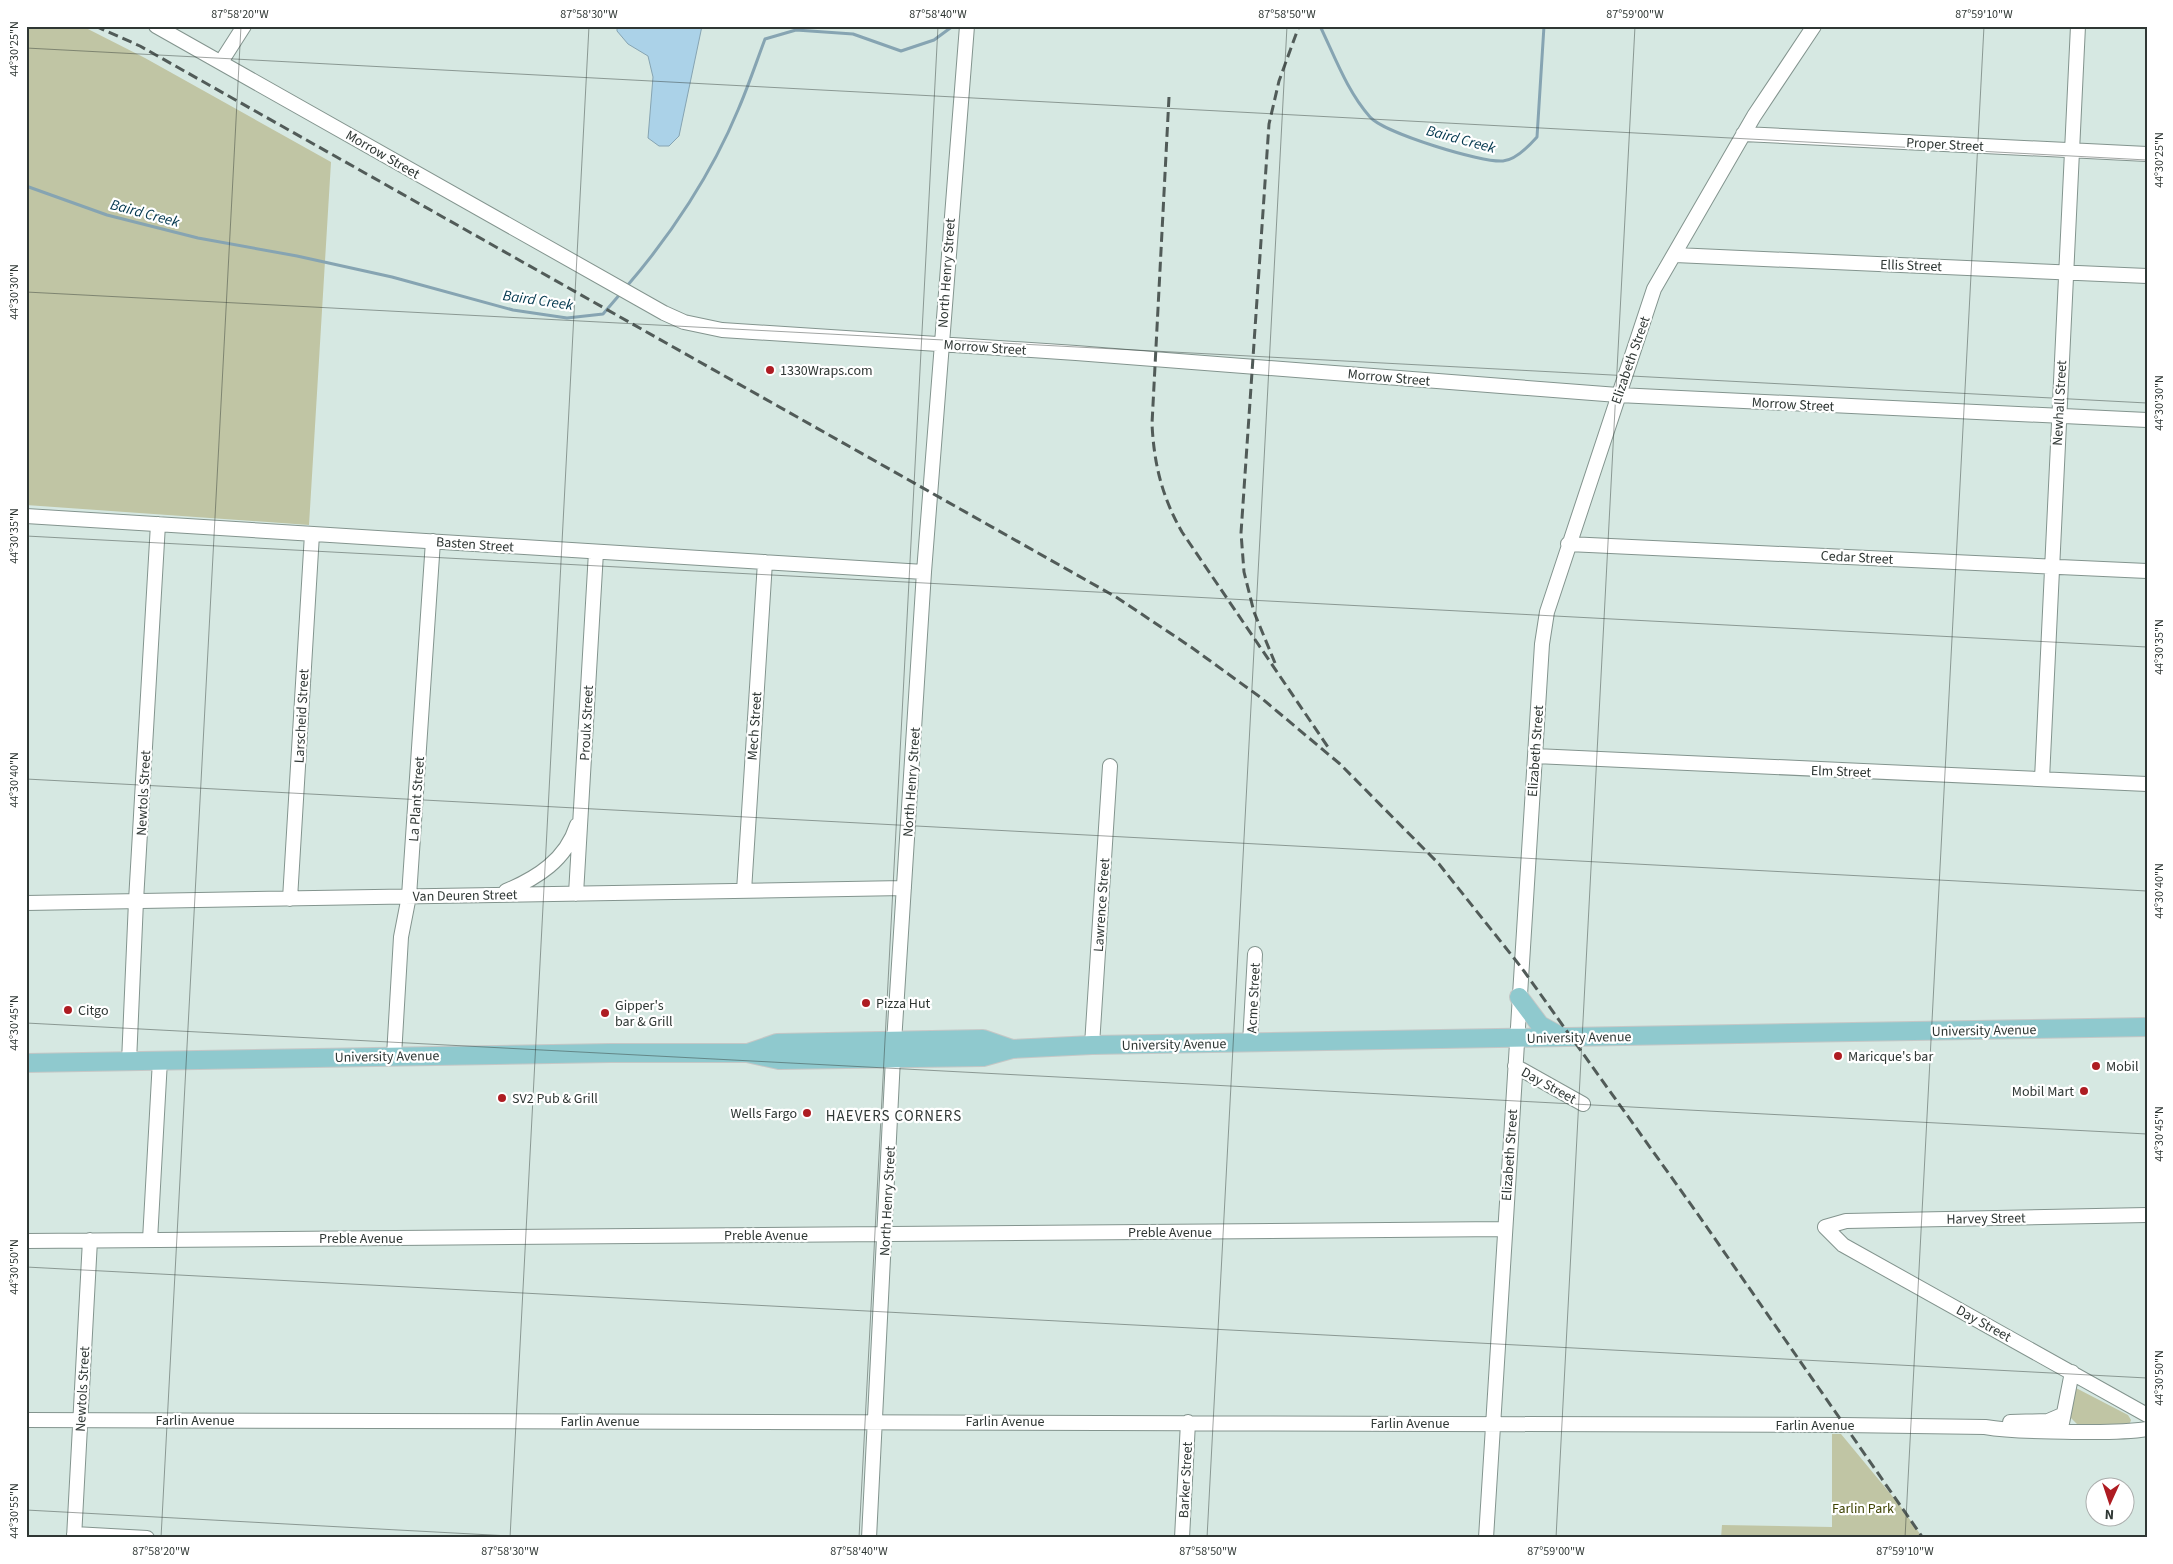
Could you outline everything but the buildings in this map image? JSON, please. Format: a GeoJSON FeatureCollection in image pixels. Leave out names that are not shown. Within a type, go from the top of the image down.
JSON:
{"type":"FeatureCollection","features":[{"type":"Feature","properties":{"kind":"main road"},"geometry":{"type":"LineString","coordinates":[[1519,997],[1540,1025],[1562,1037]]}},
{"type":"Feature","properties":{"kind":"main road","name":"University Avenue"},"geometry":{"type":"LineString","coordinates":[[26,1063],[394,1056],[747,1053],[779,1060],[983,1058],[1012,1049],[1092,1045],[2147,1027]]}},
{"type":"Feature","properties":{"kind":"main road","name":"University Avenue"},"geometry":{"type":"LineString","coordinates":[[747,1053],[777,1043],[983,1038],[1012,1049]]}},
{"type":"Feature","properties":{"kind":"street","name":"Morrow Street"},"geometry":{"type":"LineString","coordinates":[[156,26],[610,283],[684,322],[722,330],[1257,366],[1618,396],[2147,420]]}},
{"type":"Feature","properties":{"kind":"street"},"geometry":{"type":"LineString","coordinates":[[221,62],[244,26]]}},
{"type":"Feature","properties":{"kind":"street","name":"Elizabeth Street"},"geometry":{"type":"LineString","coordinates":[[1486,1538],[1516,1038],[1542,644],[1546,612],[1654,289],[1743,134],[1814,26]]}},
{"type":"Feature","properties":{"kind":"street","name":"Newhall Street"},"geometry":{"type":"LineString","coordinates":[[2042,779],[2078,26]]}},
{"type":"Feature","properties":{"kind":"street","name":"North Henry Street"},"geometry":{"type":"LineString","coordinates":[[869,1538],[894,1040],[924,572],[932,492],[941,344],[966,31]]}},
{"type":"Feature","properties":{"kind":"street","name":"Proper Street"},"geometry":{"type":"LineString","coordinates":[[1743,134],[2147,154]]}},
{"type":"Feature","properties":{"kind":"street","name":"Ellis Street"},"geometry":{"type":"LineString","coordinates":[[1675,255],[2147,276]]}},
{"type":"Feature","properties":{"kind":"street","name":"Basten Street"},"geometry":{"type":"LineString","coordinates":[[26,516],[924,572]]}},
{"type":"Feature","properties":{"kind":"street","name":"Newtols Street"},"geometry":{"type":"LineString","coordinates":[[129,1062],[136,901],[158,524]]}},
{"type":"Feature","properties":{"kind":"street","name":"Larscheid Street"},"geometry":{"type":"LineString","coordinates":[[290,898],[312,534]]}},
{"type":"Feature","properties":{"kind":"street","name":"La Plant Street"},"geometry":{"type":"LineString","coordinates":[[394,1056],[401,937],[409,896],[433,541]]}},
{"type":"Feature","properties":{"kind":"street","name":"Cedar Street"},"geometry":{"type":"LineString","coordinates":[[1568,544],[2147,571]]}},
{"type":"Feature","properties":{"kind":"street","name":"Proulx Street"},"geometry":{"type":"LineString","coordinates":[[576,894],[596,552]]}},
{"type":"Feature","properties":{"kind":"street","name":"Mech Street"},"geometry":{"type":"LineString","coordinates":[[744,890],[765,562]]}},
{"type":"Feature","properties":{"kind":"street","name":"Elm Street"},"geometry":{"type":"LineString","coordinates":[[1535,756],[2147,784]]}},
{"type":"Feature","properties":{"kind":"street","name":"Lawrence Street"},"geometry":{"type":"LineString","coordinates":[[1092,1045],[1110,766]]}},
{"type":"Feature","properties":{"kind":"street"},"geometry":{"type":"LineString","coordinates":[[492,895],[523,884],[553,863],[564,852],[572,838],[581,813]]}},
{"type":"Feature","properties":{"kind":"street","name":"Van Deuren Street"},"geometry":{"type":"LineString","coordinates":[[26,903],[904,888]]}},
{"type":"Feature","properties":{"kind":"street","name":"Acme Street"},"geometry":{"type":"LineString","coordinates":[[1250,1043],[1255,954]]}},
{"type":"Feature","properties":{"kind":"street"},"geometry":{"type":"LineString","coordinates":[[150,1240],[160,1060]]}},
{"type":"Feature","properties":{"kind":"street","name":"Day Street"},"geometry":{"type":"LineString","coordinates":[[1515,1066],[1583,1104]]}},
{"type":"Feature","properties":{"kind":"street","name":"Harvey Street"},"geometry":{"type":"LineString","coordinates":[[1825,1226],[1846,1221],[2147,1215]]}},
{"type":"Feature","properties":{"kind":"street","name":"Day Street"},"geometry":{"type":"LineString","coordinates":[[1825,1226],[1843,1245],[2147,1415]]}},
{"type":"Feature","properties":{"kind":"street","name":"Preble Avenue"},"geometry":{"type":"LineString","coordinates":[[26,1241],[1505,1229]]}},
{"type":"Feature","properties":{"kind":"street","name":"Newtols Street"},"geometry":{"type":"LineString","coordinates":[[74,1536],[90,1240]]}},
{"type":"Feature","properties":{"kind":"street"},"geometry":{"type":"LineString","coordinates":[[2062,1432],[2062,1415],[2072,1372]]}},
{"type":"Feature","properties":{"kind":"street","name":"Farlin Avenue"},"geometry":{"type":"LineString","coordinates":[[1984,1427],[2005,1422],[2048,1421],[2062,1415]]}},
{"type":"Feature","properties":{"kind":"street","name":"Farlin Avenue"},"geometry":{"type":"LineString","coordinates":[[26,1420],[1188,1422],[1984,1427],[2005,1430],[2062,1432],[2128,1432],[2147,1429]]}},
{"type":"Feature","properties":{"kind":"street","name":"Barker Street"},"geometry":{"type":"LineString","coordinates":[[1182,1538],[1188,1422]]}},
{"type":"Feature","properties":{"kind":"street"},"geometry":{"type":"LineString","coordinates":[[74,1536],[147,1538]]}},
{"type":"Feature","properties":{"kind":"green space"},"geometry":{"type":"Polygon","coordinates":[[[26,26],[82,26],[145,58],[331,162],[309,525],[26,505],[26,26]]]}},
{"type":"Feature","properties":{"kind":"green space"},"geometry":{"type":"Polygon","coordinates":[[[2076,1388],[2128,1415],[2131,1420],[2129,1426],[2080,1427],[2069,1416],[2076,1388]]]}},
{"type":"Feature","properties":{"kind":"green space","name":"Farlin Park"},"geometry":{"type":"Polygon","coordinates":[[[1832,1434],[1841,1434],[1898,1503],[1923,1538],[1721,1538],[1722,1525],[1832,1527],[1832,1434]]]}},
{"type":"Feature","properties":{"kind":"water"},"geometry":{"type":"Polygon","coordinates":[[[617,26],[702,26],[679,136],[669,146],[659,146],[648,138],[653,77],[648,56],[628,44],[617,31],[617,26]]]}},
{"type":"Feature","properties":{"kind":"waterway","name":"Baird Creek"},"geometry":{"type":"LineString","coordinates":[[627,286],[675,225],[716,157],[749,84],[765,39],[796,30],[853,34],[901,51],[934,40],[953,26]]}},
{"type":"Feature","properties":{"kind":"waterway","name":"Baird Creek"},"geometry":{"type":"LineString","coordinates":[[1320,26],[1355,96],[1370,117],[1379,124],[1434,146],[1475,157],[1503,161],[1513,158],[1537,137],[1544,26]]}},
{"type":"Feature","properties":{"kind":"waterway","name":"Baird Creek"},"geometry":{"type":"LineString","coordinates":[[26,186],[107,215],[198,238],[297,256],[392,277],[513,310],[567,318],[603,314],[621,293]]}},
{"type":"Feature","properties":{"kind":"railway"},"geometry":{"type":"LineString","coordinates":[[95,26],[140,46],[1116,597],[1191,647],[1260,697],[1340,764],[1439,864],[1521,967],[1697,1213],[1923,1538]]}},
{"type":"Feature","properties":{"kind":"railway"},"geometry":{"type":"LineString","coordinates":[[1275,663],[1254,612],[1244,572],[1241,533],[1269,124],[1279,81],[1299,26]]}},
{"type":"Feature","properties":{"kind":"railway"},"geometry":{"type":"LineString","coordinates":[[1169,97],[1152,424],[1160,480],[1169,506],[1182,532],[1330,750]]}},
{"type":"Feature","properties":{"kind":"place","name":"1330Wraps.com"},"geometry":{"type":"Point","coordinates":[770,370]}},
{"type":"Feature","properties":{"kind":"place","name":"Pizza Hut"},"geometry":{"type":"Point","coordinates":[866,1003]}},
{"type":"Feature","properties":{"kind":"place","name":"Citgo"},"geometry":{"type":"Point","coordinates":[68,1010]}},
{"type":"Feature","properties":{"kind":"place","name":"Gipper's bar & Grill"},"geometry":{"type":"Point","coordinates":[605,1013]}},
{"type":"Feature","properties":{"kind":"place","name":"Maricque's bar"},"geometry":{"type":"Point","coordinates":[1838,1056]}},
{"type":"Feature","properties":{"kind":"place","name":"Mobil"},"geometry":{"type":"Point","coordinates":[2096,1066]}},
{"type":"Feature","properties":{"kind":"place","name":"Mobil Mart"},"geometry":{"type":"Point","coordinates":[2084,1091]}},
{"type":"Feature","properties":{"kind":"place","name":"SV2 Pub & Grill"},"geometry":{"type":"Point","coordinates":[502,1098]}},
{"type":"Feature","properties":{"kind":"place","name":"Wells Fargo"},"geometry":{"type":"Point","coordinates":[807,1113]}},
{"type":"Feature","properties":{"kind":"district","name":"HAEVERS CORNERS"},"geometry":{"type":"Point","coordinates":[894,1116]}}]}
